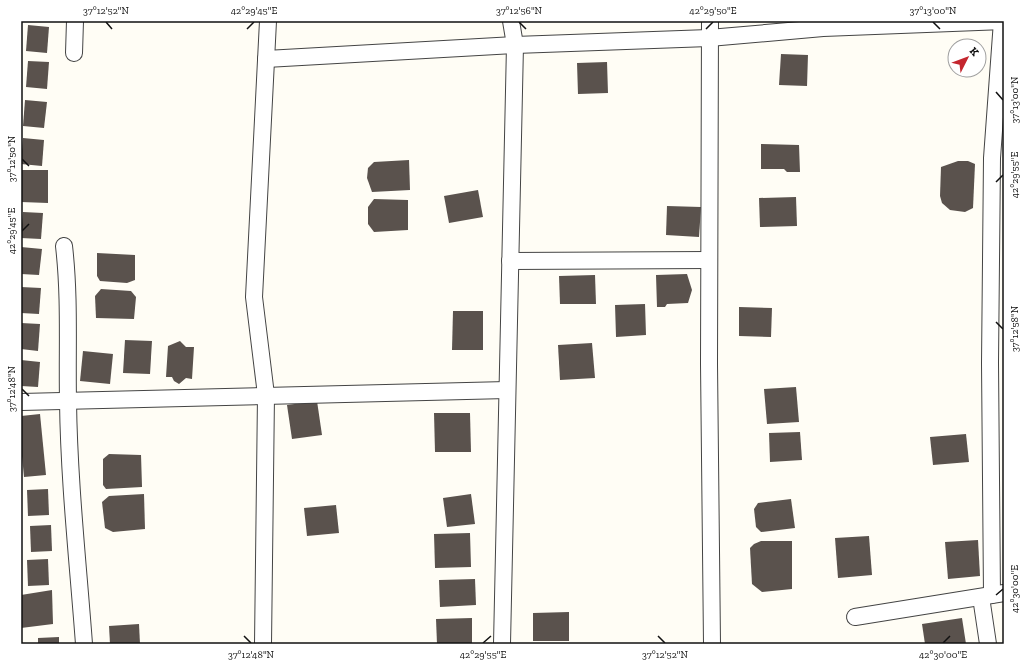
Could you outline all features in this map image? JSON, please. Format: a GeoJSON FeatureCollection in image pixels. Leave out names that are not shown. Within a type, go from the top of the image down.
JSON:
{"type":"FeatureCollection","features":[{"type":"Feature","properties":{"kind":"street"},"geometry":{"type":"LineString","coordinates":[[74,53],[76,21]]}},
{"type":"Feature","properties":{"kind":"street"},"geometry":{"type":"LineString","coordinates":[[263,644],[266,395],[254,297],[268,21]]}},
{"type":"Feature","properties":{"kind":"street"},"geometry":{"type":"LineString","coordinates":[[502,644],[515,46],[511,21]]}},
{"type":"Feature","properties":{"kind":"street"},"geometry":{"type":"LineString","coordinates":[[710,21],[709,260],[712,644]]}},
{"type":"Feature","properties":{"kind":"street"},"geometry":{"type":"LineString","coordinates":[[266,59],[709,38],[823,28],[906,23],[1003,21],[992,158],[990,370],[992,595],[988,644]]}},
{"type":"Feature","properties":{"kind":"street"},"geometry":{"type":"LineString","coordinates":[[64,246],[68,284],[68,402],[74,516],[84,644]]}},
{"type":"Feature","properties":{"kind":"street"},"geometry":{"type":"LineString","coordinates":[[510,262],[709,260]]}},
{"type":"Feature","properties":{"kind":"street"},"geometry":{"type":"LineString","coordinates":[[21,402],[507,390]]}},
{"type":"Feature","properties":{"kind":"street"},"geometry":{"type":"LineString","coordinates":[[856,617],[992,595]]}},
{"type":"Feature","properties":{"kind":"building"},"geometry":{"type":"Polygon","coordinates":[[[28,25],[49,27],[47,53],[26,51],[28,25]]]}},
{"type":"Feature","properties":{"kind":"building"},"geometry":{"type":"Polygon","coordinates":[[[781,54],[808,55],[807,86],[779,85],[781,54]]]}},
{"type":"Feature","properties":{"kind":"building"},"geometry":{"type":"Polygon","coordinates":[[[28,61],[49,62],[47,89],[26,87],[28,61]]]}},
{"type":"Feature","properties":{"kind":"building"},"geometry":{"type":"Polygon","coordinates":[[[607,62],[608,93],[578,94],[577,63],[607,62]]]}},
{"type":"Feature","properties":{"kind":"building"},"geometry":{"type":"Polygon","coordinates":[[[25,100],[47,102],[44,128],[23,126],[25,100]]]}},
{"type":"Feature","properties":{"kind":"building"},"geometry":{"type":"Polygon","coordinates":[[[23,138],[44,140],[42,166],[21,164],[23,138]]]}},
{"type":"Feature","properties":{"kind":"building"},"geometry":{"type":"Polygon","coordinates":[[[761,144],[799,145],[800,172],[787,172],[784,169],[761,169],[761,144]]]}},
{"type":"Feature","properties":{"kind":"building"},"geometry":{"type":"Polygon","coordinates":[[[409,160],[410,190],[372,192],[367,178],[368,168],[374,162],[409,160]]]}},
{"type":"Feature","properties":{"kind":"building"},"geometry":{"type":"Polygon","coordinates":[[[958,161],[968,161],[975,164],[973,208],[965,212],[950,210],[942,203],[940,196],[941,167],[958,161]]]}},
{"type":"Feature","properties":{"kind":"building"},"geometry":{"type":"Polygon","coordinates":[[[21,170],[48,170],[48,203],[21,202],[21,170]]]}},
{"type":"Feature","properties":{"kind":"building"},"geometry":{"type":"Polygon","coordinates":[[[478,190],[483,217],[449,223],[444,196],[478,190]]]}},
{"type":"Feature","properties":{"kind":"building"},"geometry":{"type":"Polygon","coordinates":[[[796,197],[797,226],[760,227],[759,198],[796,197]]]}},
{"type":"Feature","properties":{"kind":"building"},"geometry":{"type":"Polygon","coordinates":[[[374,199],[408,200],[408,230],[374,232],[368,224],[368,207],[374,199]]]}},
{"type":"Feature","properties":{"kind":"building"},"geometry":{"type":"Polygon","coordinates":[[[667,206],[701,207],[699,237],[666,235],[667,206]]]}},
{"type":"Feature","properties":{"kind":"building"},"geometry":{"type":"Polygon","coordinates":[[[23,212],[43,213],[41,239],[21,238],[23,212]]]}},
{"type":"Feature","properties":{"kind":"building"},"geometry":{"type":"Polygon","coordinates":[[[21,247],[42,249],[39,275],[21,274],[21,247]]]}},
{"type":"Feature","properties":{"kind":"building"},"geometry":{"type":"Polygon","coordinates":[[[97,253],[135,255],[135,280],[127,283],[100,281],[97,276],[97,253]]]}},
{"type":"Feature","properties":{"kind":"building"},"geometry":{"type":"Polygon","coordinates":[[[687,274],[692,290],[688,303],[667,304],[665,307],[657,307],[656,275],[687,274]]]}},
{"type":"Feature","properties":{"kind":"building"},"geometry":{"type":"Polygon","coordinates":[[[595,275],[596,304],[560,304],[559,276],[595,275]]]}},
{"type":"Feature","properties":{"kind":"building"},"geometry":{"type":"Polygon","coordinates":[[[21,287],[41,288],[39,314],[21,313],[21,287]]]}},
{"type":"Feature","properties":{"kind":"building"},"geometry":{"type":"Polygon","coordinates":[[[101,289],[131,291],[136,297],[134,319],[96,318],[95,296],[101,289]]]}},
{"type":"Feature","properties":{"kind":"building"},"geometry":{"type":"Polygon","coordinates":[[[645,304],[646,335],[616,337],[615,305],[645,304]]]}},
{"type":"Feature","properties":{"kind":"building"},"geometry":{"type":"Polygon","coordinates":[[[739,307],[772,308],[771,337],[739,336],[739,307]]]}},
{"type":"Feature","properties":{"kind":"building"},"geometry":{"type":"Polygon","coordinates":[[[453,311],[483,311],[483,350],[452,350],[453,311]]]}},
{"type":"Feature","properties":{"kind":"building"},"geometry":{"type":"Polygon","coordinates":[[[21,323],[40,324],[38,351],[21,349],[21,323]]]}},
{"type":"Feature","properties":{"kind":"building"},"geometry":{"type":"Polygon","coordinates":[[[125,340],[152,341],[150,374],[123,373],[125,340]]]}},
{"type":"Feature","properties":{"kind":"building"},"geometry":{"type":"Polygon","coordinates":[[[180,341],[186,347],[194,347],[192,379],[186,378],[179,384],[174,381],[172,377],[166,377],[168,346],[180,341]]]}},
{"type":"Feature","properties":{"kind":"building"},"geometry":{"type":"Polygon","coordinates":[[[592,343],[595,378],[560,380],[558,345],[592,343]]]}},
{"type":"Feature","properties":{"kind":"building"},"geometry":{"type":"Polygon","coordinates":[[[83,351],[113,354],[110,384],[80,381],[83,351]]]}},
{"type":"Feature","properties":{"kind":"building"},"geometry":{"type":"Polygon","coordinates":[[[21,360],[40,362],[38,387],[21,386],[21,360]]]}},
{"type":"Feature","properties":{"kind":"building"},"geometry":{"type":"Polygon","coordinates":[[[796,387],[799,422],[767,424],[764,389],[796,387]]]}},
{"type":"Feature","properties":{"kind":"building"},"geometry":{"type":"Polygon","coordinates":[[[317,401],[322,435],[292,439],[287,405],[317,401]]]}},
{"type":"Feature","properties":{"kind":"building"},"geometry":{"type":"Polygon","coordinates":[[[434,413],[470,413],[471,452],[435,452],[434,413]]]}},
{"type":"Feature","properties":{"kind":"building"},"geometry":{"type":"Polygon","coordinates":[[[40,414],[46,475],[24,477],[21,446],[21,416],[40,414]]]}},
{"type":"Feature","properties":{"kind":"building"},"geometry":{"type":"Polygon","coordinates":[[[800,432],[802,460],[770,462],[769,433],[800,432]]]}},
{"type":"Feature","properties":{"kind":"building"},"geometry":{"type":"Polygon","coordinates":[[[966,434],[969,462],[933,465],[930,437],[966,434]]]}},
{"type":"Feature","properties":{"kind":"building"},"geometry":{"type":"Polygon","coordinates":[[[109,454],[141,455],[142,487],[106,489],[103,485],[103,459],[109,454]]]}},
{"type":"Feature","properties":{"kind":"building"},"geometry":{"type":"Polygon","coordinates":[[[48,489],[49,515],[28,516],[27,490],[48,489]]]}},
{"type":"Feature","properties":{"kind":"building"},"geometry":{"type":"Polygon","coordinates":[[[144,494],[145,529],[113,532],[105,528],[102,502],[109,496],[144,494]]]}},
{"type":"Feature","properties":{"kind":"building"},"geometry":{"type":"Polygon","coordinates":[[[471,494],[475,524],[447,527],[443,498],[471,494]]]}},
{"type":"Feature","properties":{"kind":"building"},"geometry":{"type":"Polygon","coordinates":[[[791,499],[795,528],[761,532],[756,527],[754,509],[758,503],[791,499]]]}},
{"type":"Feature","properties":{"kind":"building"},"geometry":{"type":"Polygon","coordinates":[[[336,505],[339,533],[307,536],[304,508],[336,505]]]}},
{"type":"Feature","properties":{"kind":"building"},"geometry":{"type":"Polygon","coordinates":[[[51,525],[52,551],[31,552],[30,526],[51,525]]]}},
{"type":"Feature","properties":{"kind":"building"},"geometry":{"type":"Polygon","coordinates":[[[470,533],[471,567],[435,568],[434,534],[470,533]]]}},
{"type":"Feature","properties":{"kind":"building"},"geometry":{"type":"Polygon","coordinates":[[[869,536],[872,575],[838,578],[835,538],[869,536]]]}},
{"type":"Feature","properties":{"kind":"building"},"geometry":{"type":"Polygon","coordinates":[[[978,540],[980,576],[948,579],[945,542],[978,540]]]}},
{"type":"Feature","properties":{"kind":"building"},"geometry":{"type":"Polygon","coordinates":[[[761,541],[792,541],[792,589],[762,592],[752,584],[750,548],[754,544],[761,541]]]}},
{"type":"Feature","properties":{"kind":"building"},"geometry":{"type":"Polygon","coordinates":[[[48,559],[49,585],[28,586],[27,560],[48,559]]]}},
{"type":"Feature","properties":{"kind":"building"},"geometry":{"type":"Polygon","coordinates":[[[475,579],[476,605],[440,607],[439,580],[475,579]]]}},
{"type":"Feature","properties":{"kind":"building"},"geometry":{"type":"Polygon","coordinates":[[[52,590],[53,624],[21,628],[21,595],[52,590]]]}},
{"type":"Feature","properties":{"kind":"building"},"geometry":{"type":"Polygon","coordinates":[[[569,612],[569,641],[533,641],[533,613],[569,612]]]}},
{"type":"Feature","properties":{"kind":"building"},"geometry":{"type":"Polygon","coordinates":[[[472,618],[472,644],[437,644],[436,619],[472,618]]]}},
{"type":"Feature","properties":{"kind":"building"},"geometry":{"type":"Polygon","coordinates":[[[962,618],[966,644],[925,644],[922,624],[962,618]]]}},
{"type":"Feature","properties":{"kind":"building"},"geometry":{"type":"Polygon","coordinates":[[[139,624],[140,644],[110,644],[109,626],[139,624]]]}},
{"type":"Feature","properties":{"kind":"building"},"geometry":{"type":"Polygon","coordinates":[[[59,637],[59,644],[38,644],[38,638],[59,637]]]}}]}
